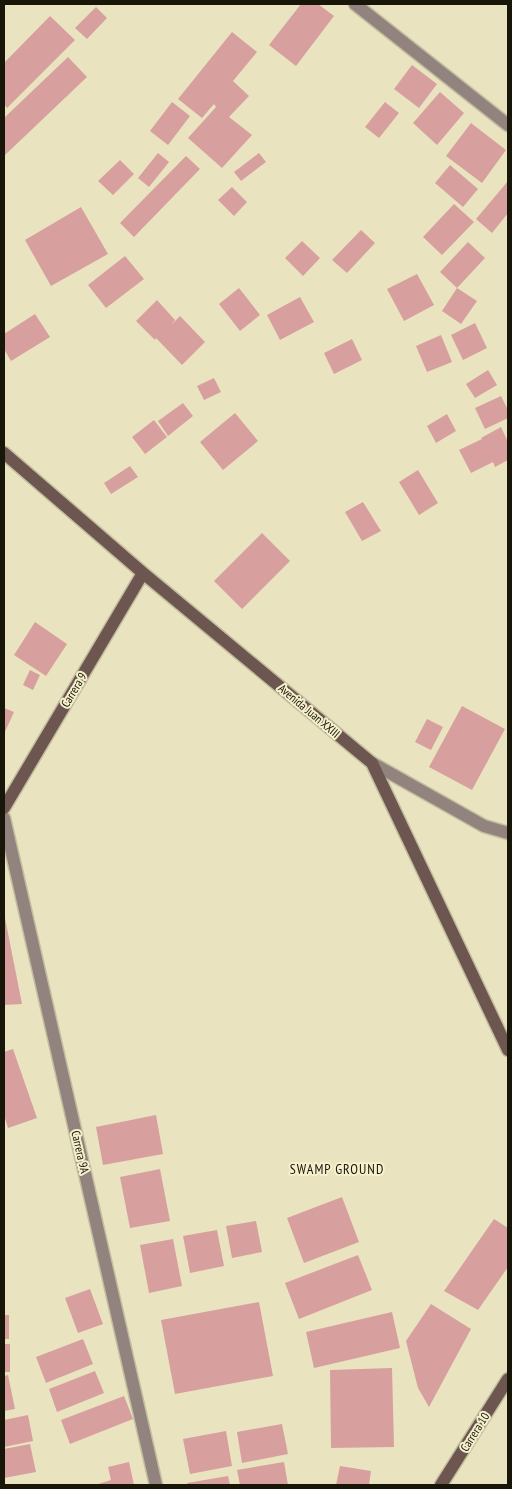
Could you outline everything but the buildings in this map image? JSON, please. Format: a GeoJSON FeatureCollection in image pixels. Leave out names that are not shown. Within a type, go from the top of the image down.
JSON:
{"type":"FeatureCollection","features":[{"type":"Feature","properties":{"kind":"street"},"geometry":{"type":"LineString","coordinates":[[355,4],[508,125]]}},
{"type":"Feature","properties":{"kind":"street","name":"Avenida Juan XXIII"},"geometry":{"type":"LineString","coordinates":[[4,453],[144,573],[372,763],[508,1050]]}},
{"type":"Feature","properties":{"kind":"street","name":"Carrera 9"},"geometry":{"type":"LineString","coordinates":[[4,808],[144,573]]}},
{"type":"Feature","properties":{"kind":"street"},"geometry":{"type":"LineString","coordinates":[[372,763],[484,826],[508,833]]}},
{"type":"Feature","properties":{"kind":"street","name":"Carrera 9A"},"geometry":{"type":"LineString","coordinates":[[4,818],[156,1485]]}},
{"type":"Feature","properties":{"kind":"street","name":"Carrera 10"},"geometry":{"type":"LineString","coordinates":[[441,1485],[508,1379]]}},
{"type":"Feature","properties":{"kind":"district","name":"SWAMP GROUND"},"geometry":{"type":"Point","coordinates":[337,1169]}}]}
